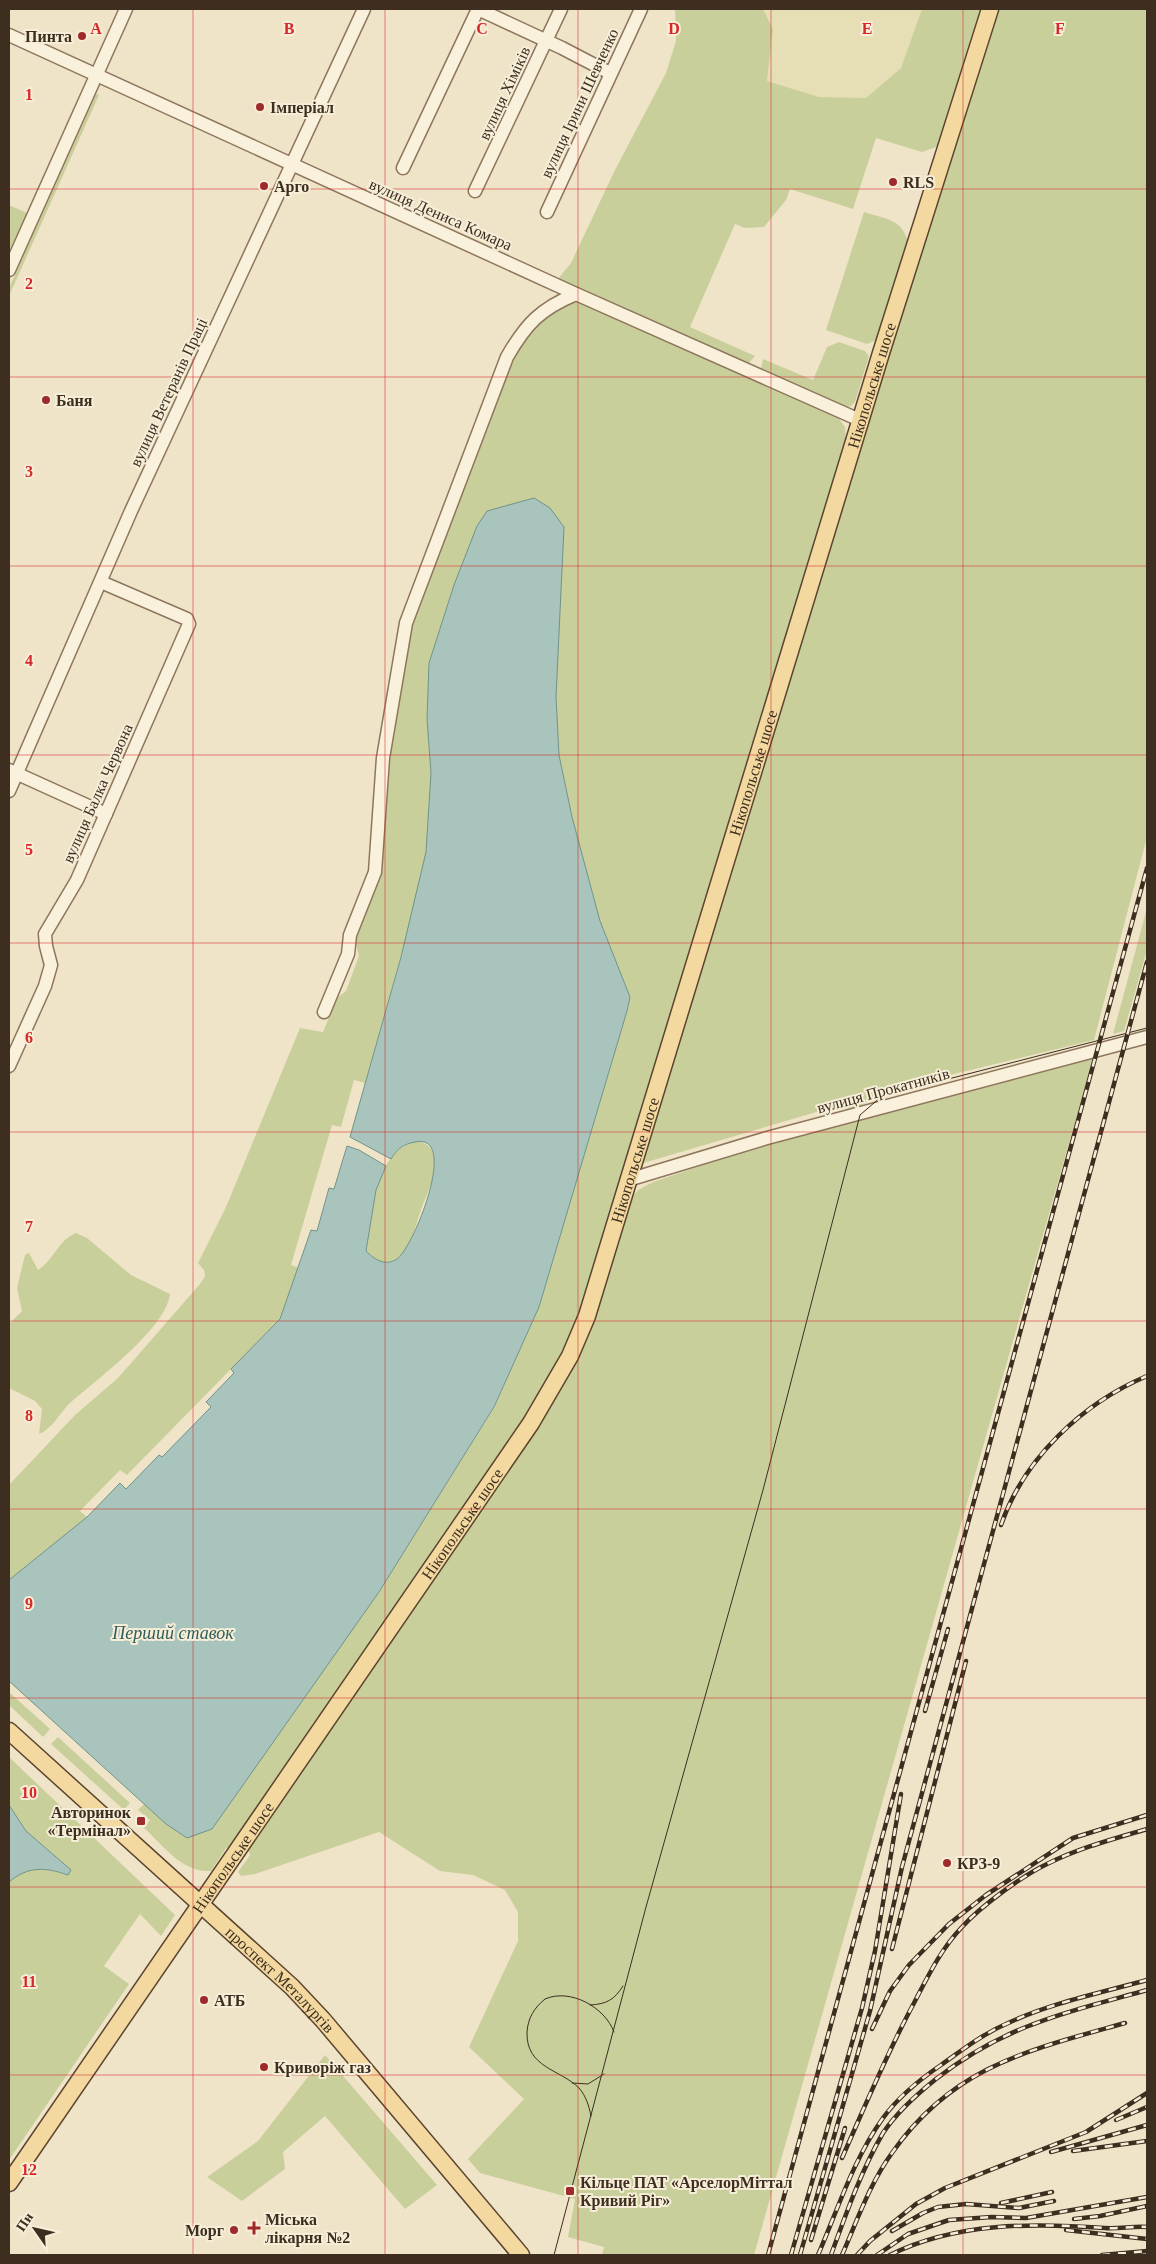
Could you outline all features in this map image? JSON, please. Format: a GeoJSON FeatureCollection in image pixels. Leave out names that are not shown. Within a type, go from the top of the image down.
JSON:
{"type":"FeatureCollection","features":[{"type":"Feature","properties":{"kind":"main road","name":"Нікопольське шосе"},"geometry":{"type":"LineString","coordinates":[[9,2183],[531,1423],[570,1356],[587,1316],[990,9]]}},
{"type":"Feature","properties":{"kind":"main road","name":"проспект Металургів"},"geometry":{"type":"LineString","coordinates":[[9,1731],[292,1988],[323,2020],[521,2255]]}},
{"type":"Feature","properties":{"kind":"street"},"geometry":{"type":"LineString","coordinates":[[9,270],[126,9]]}},
{"type":"Feature","properties":{"kind":"street","name":"вулиця Ветеранів Праці"},"geometry":{"type":"LineString","coordinates":[[9,791],[13,772],[291,164],[364,9]]}},
{"type":"Feature","properties":{"kind":"street"},"geometry":{"type":"LineString","coordinates":[[403,168],[478,9],[610,73]]}},
{"type":"Feature","properties":{"kind":"street","name":"вулиця Хіміків"},"geometry":{"type":"LineString","coordinates":[[475,191],[561,9]]}},
{"type":"Feature","properties":{"kind":"street","name":"вулиця Ірини Шевченко"},"geometry":{"type":"LineString","coordinates":[[547,212],[640,9]]}},
{"type":"Feature","properties":{"kind":"street","name":"вулиця Дениса Комара"},"geometry":{"type":"LineString","coordinates":[[9,35],[576,294],[862,421]]}},
{"type":"Feature","properties":{"kind":"street"},"geometry":{"type":"LineString","coordinates":[[324,1012],[348,954],[350,935],[375,872],[383,758],[406,623],[507,357],[531,320],[557,302],[576,294]]}},
{"type":"Feature","properties":{"kind":"street","name":"вулиця Балка Червона"},"geometry":{"type":"LineString","coordinates":[[9,1066],[45,986],[51,965],[45,934],[77,880],[189,624],[187,619],[100,582]]}},
{"type":"Feature","properties":{"kind":"street"},"geometry":{"type":"LineString","coordinates":[[13,772],[106,814]]}},
{"type":"Feature","properties":{"kind":"street","name":"вулиця Прокатників"},"geometry":{"type":"LineString","coordinates":[[628,1180],[767,1138],[1147,1037]]}},
{"type":"Feature","properties":{"kind":"shaded area"},"geometry":{"type":"Polygon","coordinates":[[[763,9],[922,9],[901,68],[866,98],[819,97],[767,81],[773,29],[763,9]]]}},
{"type":"Feature","properties":{"kind":"green space"},"geometry":{"type":"Polygon","coordinates":[[[675,9],[763,9],[773,29],[767,81],[819,97],[866,98],[901,68],[922,9],[984,9],[942,145],[922,152],[876,138],[853,209],[790,189],[786,200],[764,227],[745,228],[735,224],[690,327],[755,356],[748,364],[558,279],[571,263],[615,170],[666,73],[676,41],[675,9]]]}},
{"type":"Feature","properties":{"kind":"green space"},"geometry":{"type":"Polygon","coordinates":[[[998,9],[1147,9],[1147,837],[1094,1040],[880,1092],[857,1109],[830,1108],[640,1164],[887,354],[998,9]]]}},
{"type":"Feature","properties":{"kind":"green space"},"geometry":{"type":"Polygon","coordinates":[[[96,94],[99,95],[9,296],[9,288],[96,94]]]}},
{"type":"Feature","properties":{"kind":"green space"},"geometry":{"type":"Polygon","coordinates":[[[9,205],[27,213],[9,251],[9,205]]]}},
{"type":"Feature","properties":{"kind":"green space"},"geometry":{"type":"Polygon","coordinates":[[[864,212],[885,218],[897,224],[905,234],[908,242],[877,340],[867,344],[826,330],[864,212]]]}},
{"type":"Feature","properties":{"kind":"green space"},"geometry":{"type":"Polygon","coordinates":[[[577,302],[837,416],[845,427],[846,441],[580,1315],[563,1353],[525,1418],[234,1845],[226,1848],[211,1871],[191,1868],[174,1857],[144,1828],[150,1820],[138,1810],[144,1804],[166,1824],[187,1838],[379,1592],[494,1408],[539,1307],[627,1011],[630,996],[600,921],[572,817],[559,755],[556,697],[454,585],[429,663],[427,719],[431,773],[426,852],[416,902],[365,1083],[354,1080],[341,1127],[332,1125],[291,1265],[299,1268],[280,1319],[127,1475],[120,1470],[80,1511],[87,1517],[9,1580],[9,1485],[75,1415],[118,1378],[200,1284],[205,1276],[204,1270],[198,1263],[226,1207],[300,1028],[323,1032],[337,998],[346,991],[359,956],[354,937],[379,874],[387,759],[413,624],[512,360],[538,324],[565,306],[577,302]]]}},
{"type":"Feature","properties":{"kind":"green space"},"geometry":{"type":"Polygon","coordinates":[[[839,342],[865,351],[869,356],[855,402],[851,406],[843,408],[761,369],[763,359],[813,380],[827,347],[839,342]]]}},
{"type":"Feature","properties":{"kind":"green space"},"geometry":{"type":"Polygon","coordinates":[[[1147,908],[1147,950],[1124,1031],[1113,1034],[1147,908]]]}},
{"type":"Feature","properties":{"kind":"green space"},"geometry":{"type":"Polygon","coordinates":[[[1094,1055],[754,2255],[602,2255],[604,2247],[568,2237],[575,2199],[480,2173],[468,2159],[524,2099],[469,2047],[518,1941],[518,1912],[505,1890],[473,1875],[440,1871],[379,1832],[255,1874],[241,1876],[238,1872],[250,1855],[247,1848],[535,1425],[628,1202],[638,1190],[653,1182],[768,1143],[1094,1055]]]}},
{"type":"Feature","properties":{"kind":"green space"},"geometry":{"type":"Polygon","coordinates":[[[418,1141],[427,1145],[433,1152],[435,1160],[435,1170],[429,1190],[413,1235],[402,1254],[393,1261],[380,1261],[366,1251],[377,1186],[391,1157],[403,1147],[418,1141]]]}},
{"type":"Feature","properties":{"kind":"green space"},"geometry":{"type":"Polygon","coordinates":[[[76,1233],[87,1238],[131,1275],[170,1294],[166,1308],[143,1338],[128,1354],[69,1404],[48,1429],[39,1434],[42,1409],[35,1401],[9,1388],[9,1324],[22,1311],[17,1288],[25,1255],[29,1253],[38,1270],[65,1240],[76,1233]]]}},
{"type":"Feature","properties":{"kind":"green space"},"geometry":{"type":"Polygon","coordinates":[[[9,1692],[50,1729],[43,1737],[9,1705],[9,1692]]]}},
{"type":"Feature","properties":{"kind":"green space"},"geometry":{"type":"Polygon","coordinates":[[[58,1737],[130,1803],[124,1810],[51,1744],[58,1737]]]}},
{"type":"Feature","properties":{"kind":"green space"},"geometry":{"type":"Polygon","coordinates":[[[9,1757],[175,1915],[161,1936],[140,1914],[104,1966],[129,1984],[9,2160],[9,1882],[29,1871],[44,1869],[67,1875],[71,1870],[26,1831],[9,1805],[9,1757]]]}},
{"type":"Feature","properties":{"kind":"green space"},"geometry":{"type":"Polygon","coordinates":[[[325,2055],[437,2185],[405,2209],[325,2116],[283,2152],[285,2169],[242,2201],[207,2177],[258,2141],[325,2055]]]}},
{"type":"Feature","properties":{"kind":"water","name":"Перший ставок"},"geometry":{"type":"Polygon","coordinates":[[[534,498],[550,508],[564,527],[556,697],[559,755],[572,817],[600,921],[630,997],[627,1011],[539,1307],[494,1407],[379,1592],[212,1829],[187,1838],[166,1824],[9,1681],[9,1580],[87,1517],[120,1483],[126,1489],[159,1455],[162,1457],[211,1407],[206,1402],[234,1373],[231,1369],[280,1319],[311,1230],[317,1231],[329,1188],[334,1189],[347,1146],[359,1150],[386,1166],[376,1190],[366,1251],[380,1261],[393,1261],[404,1250],[413,1234],[422,1214],[434,1171],[434,1154],[428,1144],[415,1142],[407,1144],[398,1150],[391,1159],[350,1137],[401,957],[426,852],[431,773],[427,719],[429,663],[454,585],[477,526],[487,511],[534,498]]]}},
{"type":"Feature","properties":{"kind":"water"},"geometry":{"type":"Polygon","coordinates":[[[9,1805],[26,1831],[71,1870],[68,1875],[44,1869],[23,1873],[9,1882],[9,1805]]]}},
{"type":"Feature","properties":{"kind":"tram line"},"geometry":{"type":"LineString","coordinates":[[554,2255],[646,1907],[763,1490],[860,1115],[882,1096],[1147,1028]]}},
{"type":"Feature","properties":{"kind":"tram line"},"geometry":{"type":"LineString","coordinates":[[590,2005],[601,2004],[610,2000],[623,1986]]}},
{"type":"Feature","properties":{"kind":"tram line"},"geometry":{"type":"LineString","coordinates":[[591,2116],[587,2101],[579,2088],[538,2061],[532,2053],[528,2044],[527,2032],[530,2018],[545,1999],[565,1996],[586,2002],[595,2008],[603,2015],[614,2032]]}},
{"type":"Feature","properties":{"kind":"tram line"},"geometry":{"type":"LineString","coordinates":[[572,2083],[588,2084],[604,2074]]}},
{"type":"Feature","properties":{"kind":"railway"},"geometry":{"type":"LineString","coordinates":[[768,2255],[1147,868]]}},
{"type":"Feature","properties":{"kind":"railway"},"geometry":{"type":"LineString","coordinates":[[800,2255],[870,2011],[902,1867],[1147,962]]}},
{"type":"Feature","properties":{"kind":"railway"},"geometry":{"type":"LineString","coordinates":[[1001,1525],[1011,1500],[1025,1477],[1040,1456],[1059,1436],[1100,1401],[1123,1387],[1147,1376]]}},
{"type":"Feature","properties":{"kind":"railway"},"geometry":{"type":"LineString","coordinates":[[925,1711],[948,1629]]}},
{"type":"Feature","properties":{"kind":"railway"},"geometry":{"type":"LineString","coordinates":[[892,1949],[966,1661]]}},
{"type":"Feature","properties":{"kind":"railway"},"geometry":{"type":"LineString","coordinates":[[791,2255],[862,2008],[875,1951],[901,1794]]}},
{"type":"Feature","properties":{"kind":"railway"},"geometry":{"type":"LineString","coordinates":[[872,2029],[890,1991],[909,1965],[949,1924],[986,1895],[1073,1838],[1147,1815]]}},
{"type":"Feature","properties":{"kind":"railway"},"geometry":{"type":"LineString","coordinates":[[842,2158],[904,2022],[935,1963],[954,1935],[991,1901],[1037,1869],[1059,1858],[1147,1829]]}},
{"type":"Feature","properties":{"kind":"railway"},"geometry":{"type":"LineString","coordinates":[[818,2255],[847,2185],[872,2134],[889,2110],[917,2083],[973,2043],[1006,2024],[1058,2004],[1147,1980]]}},
{"type":"Feature","properties":{"kind":"railway"},"geometry":{"type":"LineString","coordinates":[[831,2255],[861,2177],[883,2133],[901,2111],[936,2079],[962,2061],[1011,2033],[1062,2014],[1147,1990]]}},
{"type":"Feature","properties":{"kind":"railway"},"geometry":{"type":"LineString","coordinates":[[842,2255],[864,2202],[884,2165],[916,2124],[941,2100],[967,2081],[1025,2053],[1125,2023]]}},
{"type":"Feature","properties":{"kind":"railway"},"geometry":{"type":"LineString","coordinates":[[857,2255],[870,2241],[916,2204],[945,2188],[1086,2132],[1147,2093]]}},
{"type":"Feature","properties":{"kind":"railway"},"geometry":{"type":"LineString","coordinates":[[1116,2120],[1147,2107]]}},
{"type":"Feature","properties":{"kind":"railway"},"geometry":{"type":"LineString","coordinates":[[1051,2152],[1147,2125]]}},
{"type":"Feature","properties":{"kind":"railway"},"geometry":{"type":"LineString","coordinates":[[811,2240],[845,2128]]}},
{"type":"Feature","properties":{"kind":"railway"},"geometry":{"type":"LineString","coordinates":[[1073,2151],[1147,2141]]}},
{"type":"Feature","properties":{"kind":"railway"},"geometry":{"type":"LineString","coordinates":[[1001,2203],[1052,2192]]}},
{"type":"Feature","properties":{"kind":"railway"},"geometry":{"type":"LineString","coordinates":[[877,2255],[908,2234],[949,2220],[992,2217],[1026,2218],[1147,2197]]}},
{"type":"Feature","properties":{"kind":"railway"},"geometry":{"type":"LineString","coordinates":[[892,2231],[923,2213],[938,2207],[966,2204],[1019,2208],[1054,2201]]}},
{"type":"Feature","properties":{"kind":"railway"},"geometry":{"type":"LineString","coordinates":[[1074,2219],[1100,2216],[1147,2206]]}},
{"type":"Feature","properties":{"kind":"railway"},"geometry":{"type":"LineString","coordinates":[[890,2255],[915,2244],[941,2236],[995,2227],[1050,2225],[1110,2228],[1147,2227]]}},
{"type":"Feature","properties":{"kind":"railway"},"geometry":{"type":"LineString","coordinates":[[1066,2230],[1147,2239]]}},
{"type":"Feature","properties":{"kind":"railway"},"geometry":{"type":"LineString","coordinates":[[1102,2255],[1147,2251]]}},
{"type":"Feature","properties":{"kind":"place","name":"Пинта"},"geometry":{"type":"Point","coordinates":[82,36]}},
{"type":"Feature","properties":{"kind":"place","name":"Імперіал"},"geometry":{"type":"Point","coordinates":[260,107]}},
{"type":"Feature","properties":{"kind":"place","name":"RLS"},"geometry":{"type":"Point","coordinates":[893,182]}},
{"type":"Feature","properties":{"kind":"place","name":"Арго"},"geometry":{"type":"Point","coordinates":[264,186]}},
{"type":"Feature","properties":{"kind":"place","name":"Баня"},"geometry":{"type":"Point","coordinates":[46,400]}},
{"type":"Feature","properties":{"kind":"place","name":"Авторинок «Термінал»"},"geometry":{"type":"Point","coordinates":[141,1821]}},
{"type":"Feature","properties":{"kind":"place","name":"КРЗ-9"},"geometry":{"type":"Point","coordinates":[947,1863]}},
{"type":"Feature","properties":{"kind":"place","name":"АТБ"},"geometry":{"type":"Point","coordinates":[204,2000]}},
{"type":"Feature","properties":{"kind":"place","name":"Криворіж газ"},"geometry":{"type":"Point","coordinates":[264,2067]}},
{"type":"Feature","properties":{"kind":"place","name":"Кільце ПАТ «АрселорМіттал Кривий Ріг»"},"geometry":{"type":"Point","coordinates":[570,2191]}},
{"type":"Feature","properties":{"kind":"place","name":"Міська лікарня №2"},"geometry":{"type":"Point","coordinates":[254,2228]}},
{"type":"Feature","properties":{"kind":"place","name":"Морг"},"geometry":{"type":"Point","coordinates":[234,2230]}}]}
